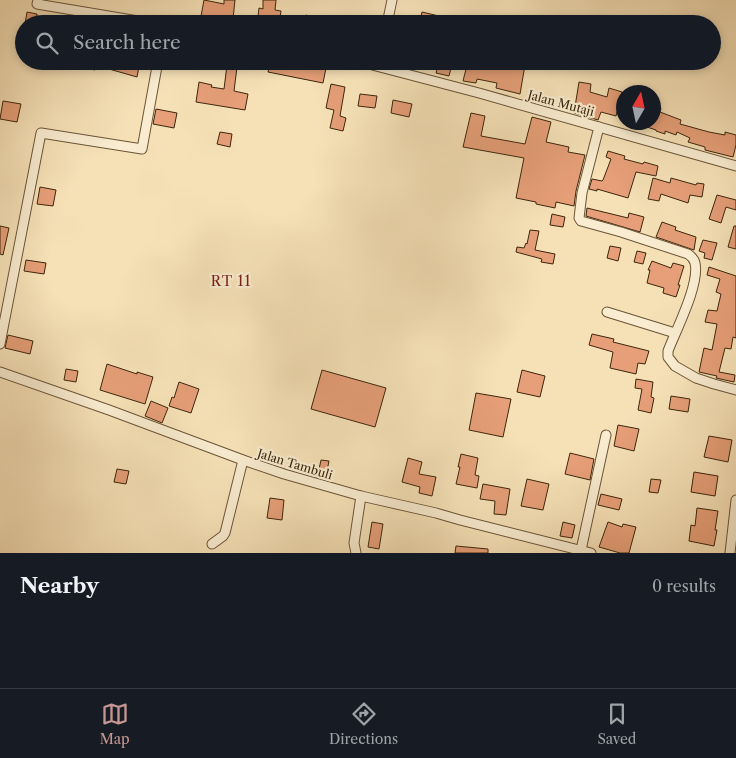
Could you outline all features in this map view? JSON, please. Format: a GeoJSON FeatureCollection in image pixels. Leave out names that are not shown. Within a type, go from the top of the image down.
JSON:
{"type":"FeatureCollection","features":[{"type":"Feature","properties":{"kind":"street"},"geometry":{"type":"LineString","coordinates":[[38,0],[38,4],[103,15]]}},
{"type":"Feature","properties":{"kind":"street"},"geometry":{"type":"LineString","coordinates":[[389,15],[392,0]]}},
{"type":"Feature","properties":{"kind":"street"},"geometry":{"type":"LineString","coordinates":[[0,344],[41,133],[142,149],[156,70]]}},
{"type":"Feature","properties":{"kind":"street","name":"Jalan Mutaji"},"geometry":{"type":"LineString","coordinates":[[399,70],[736,166]]}},
{"type":"Feature","properties":{"kind":"street"},"geometry":{"type":"LineString","coordinates":[[598,127],[582,193],[580,221],[622,232],[688,254],[693,258],[696,264],[694,284],[668,351],[668,357],[675,366],[703,381],[736,390]]}},
{"type":"Feature","properties":{"kind":"street"},"geometry":{"type":"LineString","coordinates":[[607,312],[675,334]]}},
{"type":"Feature","properties":{"kind":"street","name":"Jalan Tambuli"},"geometry":{"type":"LineString","coordinates":[[0,372],[284,474],[361,496],[436,513],[591,553]]}},
{"type":"Feature","properties":{"kind":"street"},"geometry":{"type":"LineString","coordinates":[[582,550],[606,435]]}},
{"type":"Feature","properties":{"kind":"street"},"geometry":{"type":"LineString","coordinates":[[212,544],[224,536],[243,460]]}},
{"type":"Feature","properties":{"kind":"street"},"geometry":{"type":"LineString","coordinates":[[356,553],[354,542],[361,496]]}},
{"type":"Feature","properties":{"kind":"street"},"geometry":{"type":"LineString","coordinates":[[730,553],[736,500]]}},
{"type":"Feature","properties":{"kind":"building"},"geometry":{"type":"Polygon","coordinates":[[[204,0],[224,4],[224,0],[235,0],[233,15],[201,15],[204,0]]]}},
{"type":"Feature","properties":{"kind":"building"},"geometry":{"type":"Polygon","coordinates":[[[263,0],[276,0],[275,10],[281,11],[280,15],[258,15],[259,8],[263,9],[263,0]]]}},
{"type":"Feature","properties":{"kind":"building"},"geometry":{"type":"Polygon","coordinates":[[[27,12],[37,14],[37,15],[26,15],[27,12]]]}},
{"type":"Feature","properties":{"kind":"building"},"geometry":{"type":"Polygon","coordinates":[[[422,12],[435,15],[421,15],[422,12]]]}},
{"type":"Feature","properties":{"kind":"building"},"geometry":{"type":"Polygon","coordinates":[[[112,70],[138,70],[137,77],[112,70]]]}},
{"type":"Feature","properties":{"kind":"building"},"geometry":{"type":"Polygon","coordinates":[[[226,70],[237,70],[234,91],[248,94],[245,110],[196,102],[199,82],[212,85],[211,87],[224,89],[226,70]]]}},
{"type":"Feature","properties":{"kind":"building"},"geometry":{"type":"Polygon","coordinates":[[[269,70],[326,70],[323,83],[268,72],[269,70]]]}},
{"type":"Feature","properties":{"kind":"building"},"geometry":{"type":"Polygon","coordinates":[[[437,70],[450,70],[449,76],[436,73],[437,70]]]}},
{"type":"Feature","properties":{"kind":"building"},"geometry":{"type":"Polygon","coordinates":[[[466,70],[524,70],[520,94],[496,88],[497,83],[477,79],[476,83],[463,81],[466,70]]]}},
{"type":"Feature","properties":{"kind":"building"},"geometry":{"type":"Polygon","coordinates":[[[579,82],[591,84],[590,92],[607,97],[609,88],[616,90],[616,116],[601,112],[598,120],[574,113],[579,82]]]}},
{"type":"Feature","properties":{"kind":"building"},"geometry":{"type":"Polygon","coordinates":[[[331,84],[345,87],[340,116],[346,118],[343,131],[330,128],[334,110],[326,108],[331,84]]]}},
{"type":"Feature","properties":{"kind":"building"},"geometry":{"type":"Polygon","coordinates":[[[360,94],[377,96],[375,108],[358,106],[360,94]]]}},
{"type":"Feature","properties":{"kind":"building"},"geometry":{"type":"Polygon","coordinates":[[[393,100],[412,104],[409,117],[391,113],[393,100]]]}},
{"type":"Feature","properties":{"kind":"building"},"geometry":{"type":"Polygon","coordinates":[[[3,101],[21,104],[17,122],[0,119],[3,101]]]}},
{"type":"Feature","properties":{"kind":"building"},"geometry":{"type":"Polygon","coordinates":[[[156,109],[177,113],[174,128],[153,124],[156,109]]]}},
{"type":"Feature","properties":{"kind":"building"},"geometry":{"type":"Polygon","coordinates":[[[661,112],[681,120],[680,124],[709,132],[725,135],[725,132],[736,135],[733,157],[705,150],[705,147],[688,142],[690,138],[677,132],[676,135],[665,131],[665,134],[656,131],[661,130],[661,112]]]}},
{"type":"Feature","properties":{"kind":"building"},"geometry":{"type":"Polygon","coordinates":[[[471,113],[485,116],[481,136],[525,144],[532,117],[551,122],[546,142],[569,147],[568,152],[585,155],[574,206],[556,202],[555,208],[516,198],[524,158],[463,147],[471,113]]]}},
{"type":"Feature","properties":{"kind":"building"},"geometry":{"type":"Polygon","coordinates":[[[220,132],[232,134],[230,147],[217,144],[220,132]]]}},
{"type":"Feature","properties":{"kind":"building"},"geometry":{"type":"Polygon","coordinates":[[[608,151],[625,156],[624,159],[658,166],[656,176],[636,172],[628,198],[597,189],[597,191],[589,189],[592,179],[603,180],[611,159],[606,157],[608,151]]]}},
{"type":"Feature","properties":{"kind":"building"},"geometry":{"type":"Polygon","coordinates":[[[653,178],[670,183],[671,178],[696,185],[697,183],[704,184],[702,197],[690,195],[688,203],[661,194],[659,201],[648,199],[653,178]]]}},
{"type":"Feature","properties":{"kind":"building"},"geometry":{"type":"Polygon","coordinates":[[[40,187],[56,190],[53,206],[37,204],[40,187]]]}},
{"type":"Feature","properties":{"kind":"building"},"geometry":{"type":"Polygon","coordinates":[[[717,195],[736,200],[736,210],[726,207],[721,223],[709,219],[717,195]]]}},
{"type":"Feature","properties":{"kind":"building"},"geometry":{"type":"Polygon","coordinates":[[[587,208],[628,218],[629,213],[644,217],[640,232],[586,216],[587,208]]]}},
{"type":"Feature","properties":{"kind":"building"},"geometry":{"type":"Polygon","coordinates":[[[552,214],[565,217],[563,227],[550,225],[552,214]]]}},
{"type":"Feature","properties":{"kind":"building"},"geometry":{"type":"Polygon","coordinates":[[[662,222],[676,227],[675,230],[696,237],[694,250],[656,237],[662,222]]]}},
{"type":"Feature","properties":{"kind":"building"},"geometry":{"type":"Polygon","coordinates":[[[0,226],[9,228],[3,255],[0,254],[0,226]]]}},
{"type":"Feature","properties":{"kind":"building"},"geometry":{"type":"Polygon","coordinates":[[[734,226],[736,226],[736,249],[728,247],[734,226]]]}},
{"type":"Feature","properties":{"kind":"building"},"geometry":{"type":"Polygon","coordinates":[[[530,230],[539,231],[535,250],[555,254],[553,264],[541,262],[542,259],[516,252],[517,247],[524,248],[527,244],[530,230]]]}},
{"type":"Feature","properties":{"kind":"building"},"geometry":{"type":"Polygon","coordinates":[[[703,240],[717,243],[712,260],[704,258],[705,253],[699,251],[703,240]]]}},
{"type":"Feature","properties":{"kind":"building"},"geometry":{"type":"Polygon","coordinates":[[[610,246],[621,248],[618,261],[607,258],[610,246]]]}},
{"type":"Feature","properties":{"kind":"building"},"geometry":{"type":"Polygon","coordinates":[[[637,251],[646,253],[643,264],[634,262],[637,251]]]}},
{"type":"Feature","properties":{"kind":"building"},"geometry":{"type":"Polygon","coordinates":[[[26,260],[46,263],[44,274],[24,271],[26,260]]]}},
{"type":"Feature","properties":{"kind":"building"},"geometry":{"type":"Polygon","coordinates":[[[652,261],[671,268],[673,263],[684,266],[676,297],[663,293],[664,288],[647,283],[650,270],[648,270],[652,261]]]}},
{"type":"Feature","properties":{"kind":"building"},"geometry":{"type":"Polygon","coordinates":[[[709,267],[736,276],[736,338],[733,337],[731,349],[725,348],[719,372],[735,375],[734,382],[699,372],[704,348],[712,350],[717,324],[705,322],[708,310],[717,311],[721,294],[716,292],[720,279],[707,275],[709,267]]]}},
{"type":"Feature","properties":{"kind":"building"},"geometry":{"type":"Polygon","coordinates":[[[592,334],[614,339],[613,342],[649,351],[645,364],[638,363],[636,374],[610,368],[613,352],[589,345],[592,334]]]}},
{"type":"Feature","properties":{"kind":"building"},"geometry":{"type":"Polygon","coordinates":[[[8,335],[33,341],[30,354],[5,348],[8,335]]]}},
{"type":"Feature","properties":{"kind":"building"},"geometry":{"type":"Polygon","coordinates":[[[107,364],[153,377],[145,404],[100,390],[107,364]]]}},
{"type":"Feature","properties":{"kind":"building"},"geometry":{"type":"Polygon","coordinates":[[[66,369],[78,371],[76,382],[64,380],[66,369]]]}},
{"type":"Feature","properties":{"kind":"building"},"geometry":{"type":"Polygon","coordinates":[[[322,370],[386,388],[375,427],[311,409],[322,370]]]}},
{"type":"Feature","properties":{"kind":"building"},"geometry":{"type":"Polygon","coordinates":[[[522,370],[545,376],[540,397],[517,392],[522,370]]]}},
{"type":"Feature","properties":{"kind":"building"},"geometry":{"type":"Polygon","coordinates":[[[636,379],[653,382],[651,397],[654,398],[651,413],[638,410],[642,389],[635,388],[636,379]]]}},
{"type":"Feature","properties":{"kind":"building"},"geometry":{"type":"Polygon","coordinates":[[[179,382],[199,389],[191,413],[169,406],[172,397],[174,398],[179,382]]]}},
{"type":"Feature","properties":{"kind":"building"},"geometry":{"type":"Polygon","coordinates":[[[476,393],[511,399],[503,437],[469,430],[476,393]]]}},
{"type":"Feature","properties":{"kind":"building"},"geometry":{"type":"Polygon","coordinates":[[[671,396],[690,399],[688,412],[669,409],[671,396]]]}},
{"type":"Feature","properties":{"kind":"building"},"geometry":{"type":"Polygon","coordinates":[[[151,401],[168,408],[162,423],[145,416],[151,401]]]}},
{"type":"Feature","properties":{"kind":"building"},"geometry":{"type":"Polygon","coordinates":[[[618,425],[639,429],[634,451],[614,446],[618,425]]]}},
{"type":"Feature","properties":{"kind":"building"},"geometry":{"type":"Polygon","coordinates":[[[709,436],[732,440],[728,462],[704,457],[709,436]]]}},
{"type":"Feature","properties":{"kind":"building"},"geometry":{"type":"Polygon","coordinates":[[[570,453],[594,459],[590,480],[565,474],[570,453]]]}},
{"type":"Feature","properties":{"kind":"building"},"geometry":{"type":"Polygon","coordinates":[[[461,454],[478,458],[475,475],[479,476],[477,488],[456,484],[461,454]]]}},
{"type":"Feature","properties":{"kind":"building"},"geometry":{"type":"Polygon","coordinates":[[[408,458],[422,462],[419,474],[436,477],[432,496],[419,493],[420,487],[402,482],[408,458]]]}},
{"type":"Feature","properties":{"kind":"building"},"geometry":{"type":"Polygon","coordinates":[[[321,460],[329,461],[326,476],[318,474],[321,460]]]}},
{"type":"Feature","properties":{"kind":"building"},"geometry":{"type":"Polygon","coordinates":[[[117,469],[129,471],[126,484],[114,482],[117,469]]]}},
{"type":"Feature","properties":{"kind":"building"},"geometry":{"type":"Polygon","coordinates":[[[694,472],[718,476],[715,496],[691,492],[694,472]]]}},
{"type":"Feature","properties":{"kind":"building"},"geometry":{"type":"Polygon","coordinates":[[[527,479],[549,484],[543,510],[521,506],[527,479]]]}},
{"type":"Feature","properties":{"kind":"building"},"geometry":{"type":"Polygon","coordinates":[[[651,479],[661,480],[658,493],[649,492],[651,479]]]}},
{"type":"Feature","properties":{"kind":"building"},"geometry":{"type":"Polygon","coordinates":[[[483,484],[510,489],[506,515],[494,514],[495,501],[480,499],[483,484]]]}},
{"type":"Feature","properties":{"kind":"building"},"geometry":{"type":"Polygon","coordinates":[[[601,494],[622,499],[619,510],[598,505],[601,494]]]}},
{"type":"Feature","properties":{"kind":"building"},"geometry":{"type":"Polygon","coordinates":[[[270,498],[284,500],[282,520],[267,518],[270,498]]]}},
{"type":"Feature","properties":{"kind":"building"},"geometry":{"type":"Polygon","coordinates":[[[697,508],[718,511],[714,546],[689,541],[691,525],[695,526],[697,508]]]}},
{"type":"Feature","properties":{"kind":"building"},"geometry":{"type":"Polygon","coordinates":[[[372,522],[383,524],[379,549],[368,547],[372,522]]]}},
{"type":"Feature","properties":{"kind":"building"},"geometry":{"type":"Polygon","coordinates":[[[563,522],[575,525],[572,538],[560,536],[563,522]]]}},
{"type":"Feature","properties":{"kind":"building"},"geometry":{"type":"Polygon","coordinates":[[[608,522],[622,527],[623,524],[636,527],[629,553],[620,553],[599,547],[608,522]]]}},
{"type":"Feature","properties":{"kind":"building"},"geometry":{"type":"Polygon","coordinates":[[[456,546],[488,549],[488,553],[455,553],[456,546]]]}},
{"type":"Feature","properties":{"kind":"district","name":"RT 11"},"geometry":{"type":"Point","coordinates":[231,281]}}]}
